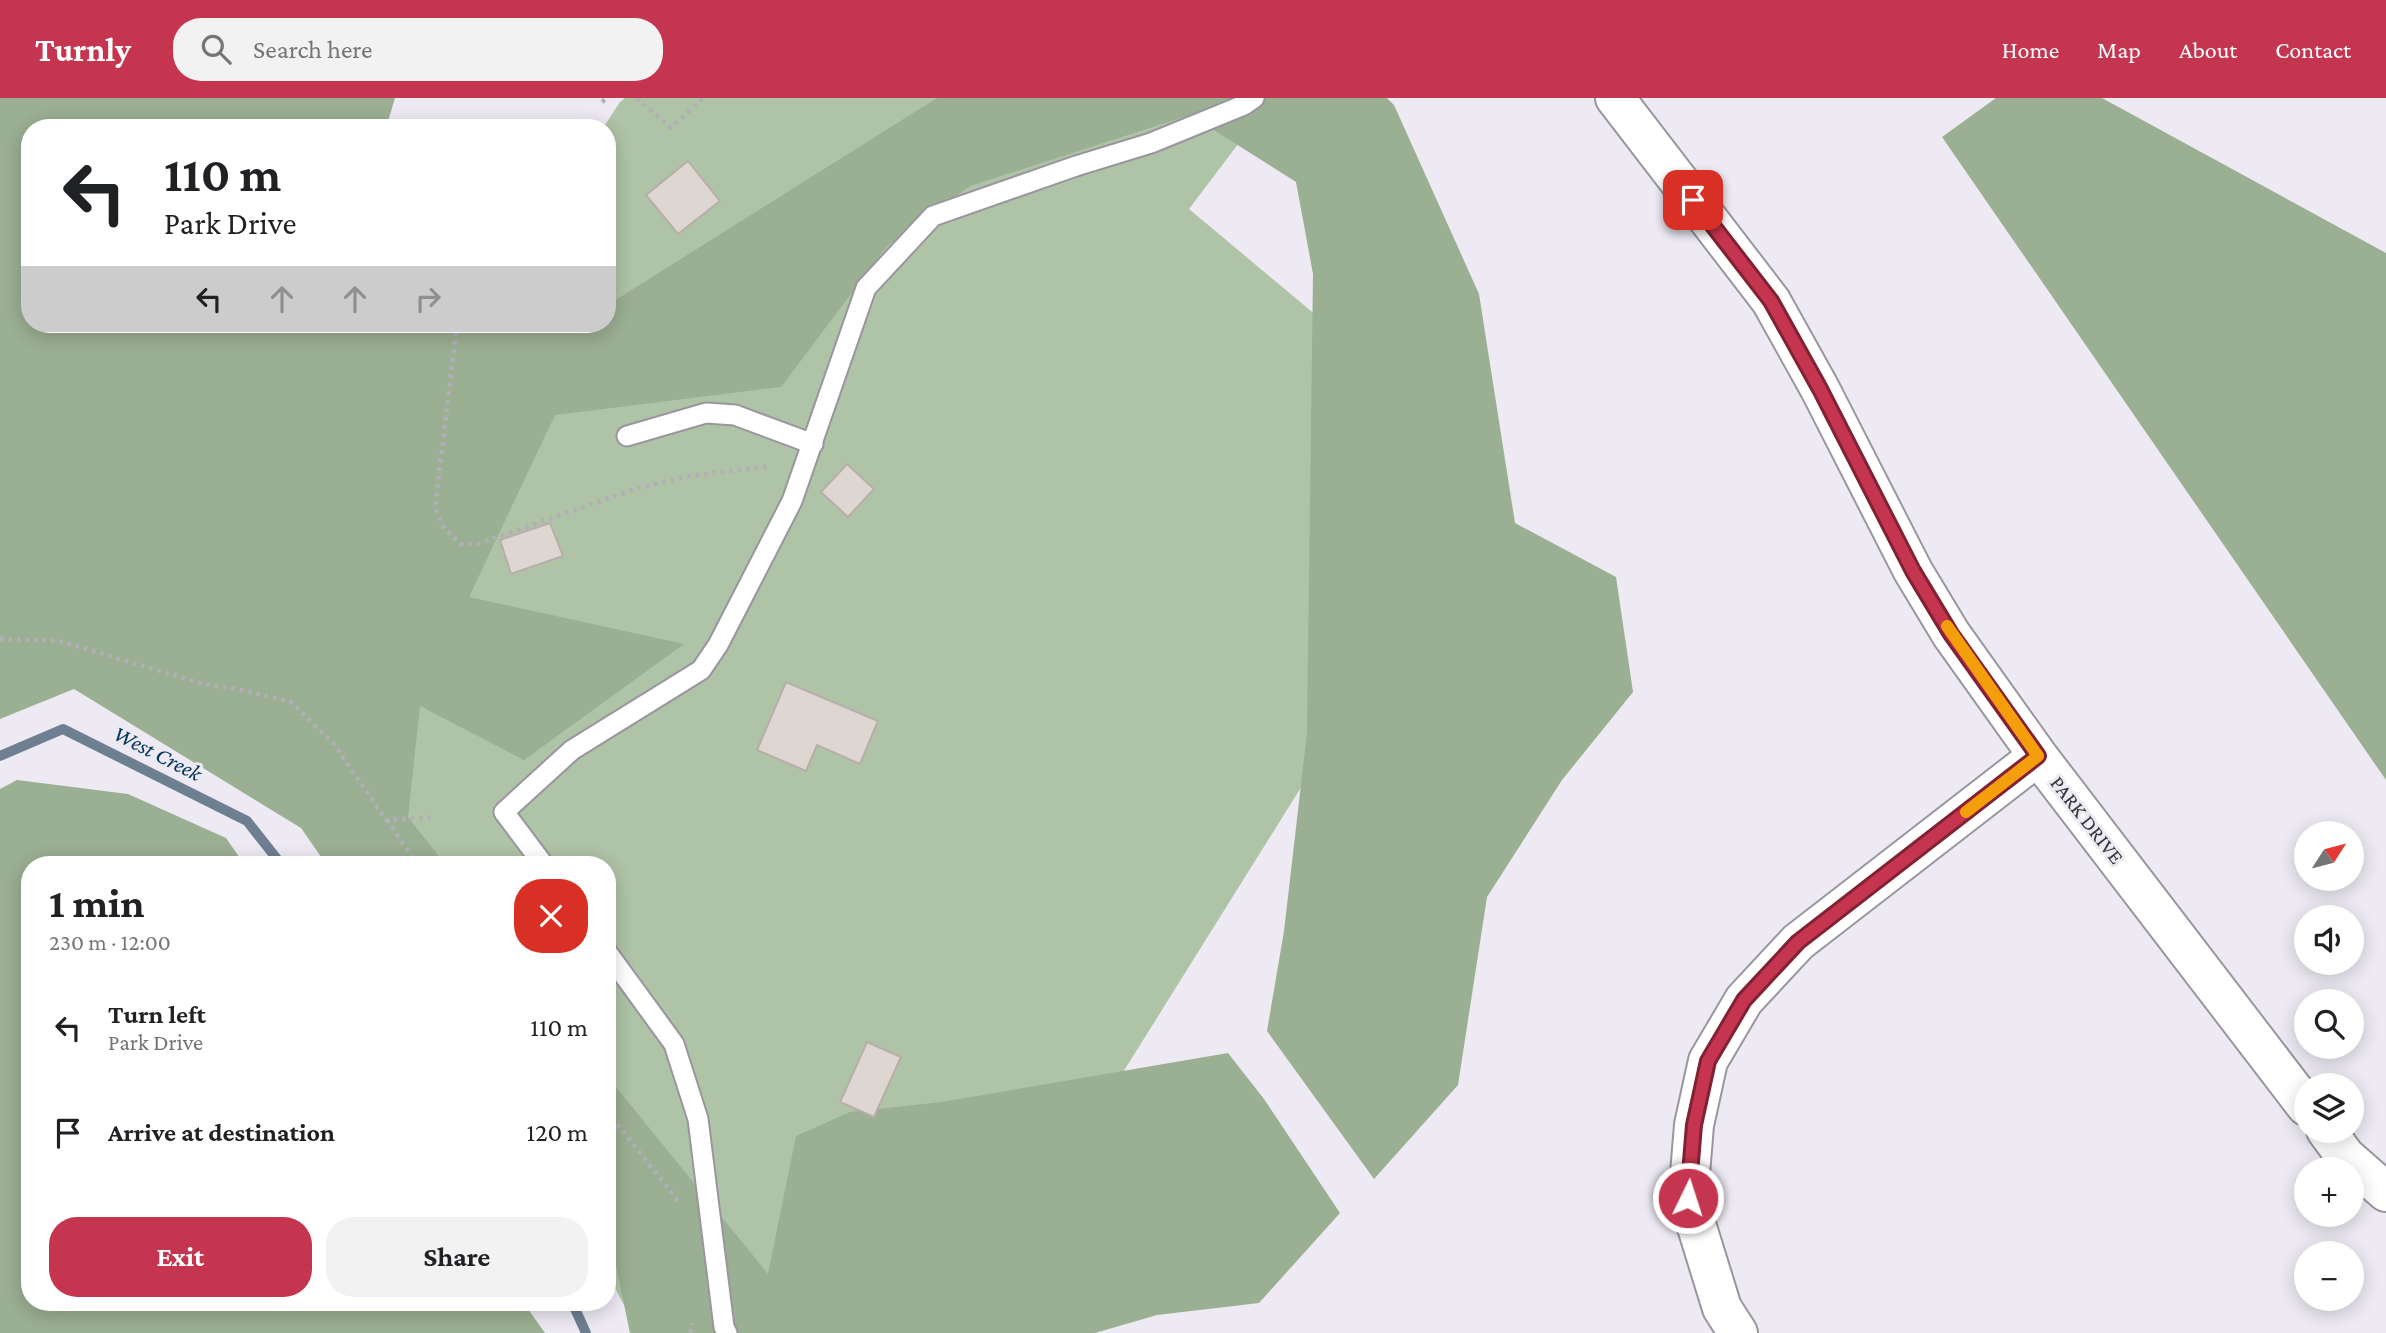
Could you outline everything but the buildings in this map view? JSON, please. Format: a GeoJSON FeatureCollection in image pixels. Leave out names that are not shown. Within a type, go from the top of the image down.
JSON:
{"type":"FeatureCollection","features":[{"type":"Feature","properties":{"kind":"street","name":"PARK DRIVE"},"geometry":{"type":"LineString","coordinates":[[1615,98],[1771,301],[1820,389],[1913,571],[1951,634],[2038,756],[2294,1089]]}},
{"type":"Feature","properties":{"kind":"street"},"geometry":{"type":"LineString","coordinates":[[1722,1325],[1688,1198],[1694,1125],[1708,1061],[1744,1000],[1798,942],[2038,756]]}},
{"type":"Feature","properties":{"kind":"street"},"geometry":{"type":"LineString","coordinates":[[2336,1143],[2346,1156],[2386,1192]]}},
{"type":"Feature","properties":{"kind":"lane"},"geometry":{"type":"LineString","coordinates":[[537,856],[505,812],[572,750],[701,670],[718,645],[792,501],[866,288],[933,216],[1151,143],[1244,105],[1254,98]]}},
{"type":"Feature","properties":{"kind":"lane"},"geometry":{"type":"LineString","coordinates":[[627,436],[706,413],[735,415],[813,444]]}},
{"type":"Feature","properties":{"kind":"lane"},"geometry":{"type":"LineString","coordinates":[[616,965],[674,1044],[698,1119],[723,1327],[727,1333]]}},
{"type":"Feature","properties":{"kind":"path"},"geometry":{"type":"LineString","coordinates":[[636,98],[671,128],[703,98]]}},
{"type":"Feature","properties":{"kind":"path"},"geometry":{"type":"LineString","coordinates":[[456,333],[435,508],[444,528],[461,544],[477,544],[638,488],[690,476],[770,466]]}},
{"type":"Feature","properties":{"kind":"path"},"geometry":{"type":"LineString","coordinates":[[0,639],[59,641],[204,684],[291,702],[334,744],[411,856]]}},
{"type":"Feature","properties":{"kind":"path"},"geometry":{"type":"LineString","coordinates":[[386,820],[434,817]]}},
{"type":"Feature","properties":{"kind":"path"},"geometry":{"type":"LineString","coordinates":[[616,1122],[713,1242]]}},
{"type":"Feature","properties":{"kind":"path"},"geometry":{"type":"LineString","coordinates":[[691,1333],[692,1320]]}},
{"type":"Feature","properties":{"kind":"green space"},"geometry":{"type":"Polygon","coordinates":[[[0,98],[395,98],[389,119],[21,119],[21,333],[616,333],[616,300],[937,98],[1387,98],[1394,105],[1479,294],[1515,523],[1616,577],[1633,692],[1562,780],[1487,897],[1458,1085],[1374,1179],[1267,1031],[1284,931],[1307,733],[1313,274],[1296,182],[1190,115],[970,186],[887,246],[781,387],[555,415],[469,597],[684,644],[524,760],[420,706],[408,817],[439,856],[320,856],[301,828],[74,689],[0,719],[0,98]]]}},
{"type":"Feature","properties":{"kind":"green space"},"geometry":{"type":"Polygon","coordinates":[[[625,98],[1273,98],[1189,209],[1384,372],[1340,725],[960,1333],[639,1333],[616,1290],[616,856],[396,856],[474,333],[616,333],[616,119],[609,119],[625,98]]]}},
{"type":"Feature","properties":{"kind":"green space"},"geometry":{"type":"Polygon","coordinates":[[[1996,98],[2102,98],[2386,253],[2386,780],[1942,137],[1996,98]]]}},
{"type":"Feature","properties":{"kind":"green space"},"geometry":{"type":"Polygon","coordinates":[[[17,780],[128,794],[226,838],[238,856],[21,856],[21,1311],[529,1311],[545,1333],[0,1333],[0,789],[17,780]]]}},
{"type":"Feature","properties":{"kind":"green space"},"geometry":{"type":"Polygon","coordinates":[[[1228,1053],[1264,1099],[1340,1213],[1259,1303],[1157,1315],[1095,1333],[630,1333],[616,1265],[616,1087],[768,1274],[796,1136],[850,1112],[942,1102],[1228,1053]]]}},
{"type":"Feature","properties":{"kind":"waterway","name":"West Creek"},"geometry":{"type":"LineString","coordinates":[[0,756],[63,729],[247,821],[275,856]]}},
{"type":"Feature","properties":{"kind":"waterway","name":"West Creek"},"geometry":{"type":"LineString","coordinates":[[576,1311],[586,1333]]}},
{"type":"Feature","properties":{"kind":"slow traffic"},"geometry":{"type":"LineString","coordinates":[[1947,626],[2038,756],[1966,812]]}},
{"type":"Feature","properties":{"kind":"route"},"geometry":{"type":"LineString","coordinates":[[1688,1198],[1694,1125],[1708,1061],[1744,1000],[1798,942],[2038,756],[1951,634],[1913,571],[1820,389],[1771,301],[1693,200]]}}]}
